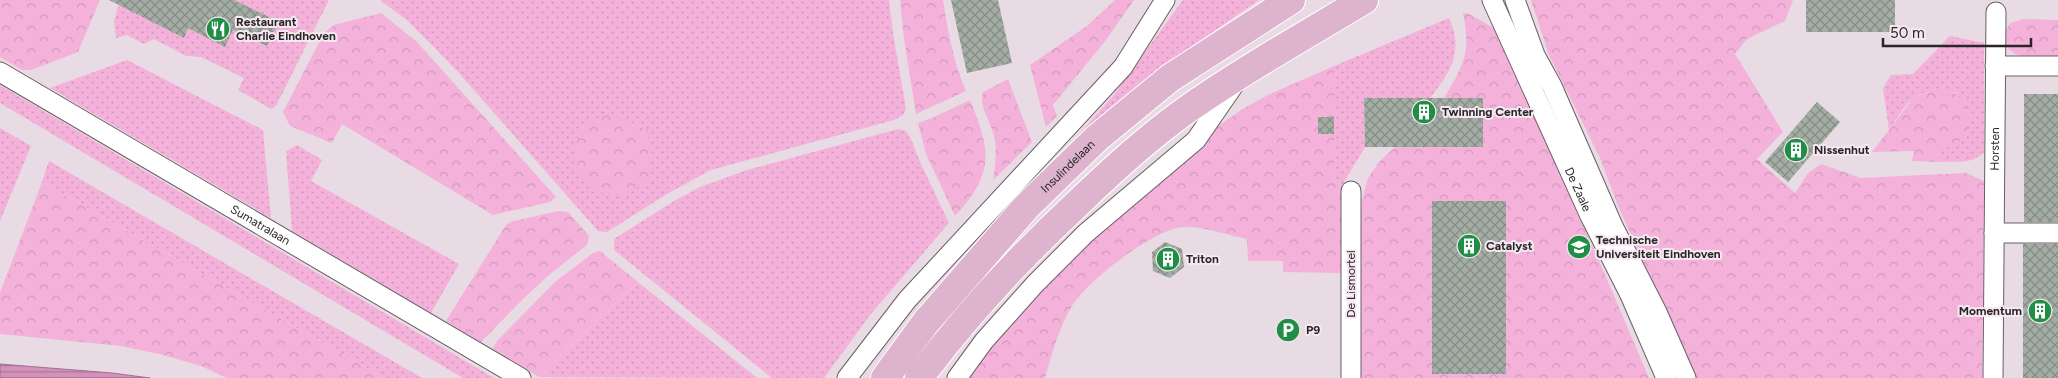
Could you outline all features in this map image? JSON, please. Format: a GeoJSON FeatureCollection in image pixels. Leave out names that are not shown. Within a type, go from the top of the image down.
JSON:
{"type":"FeatureCollection","features":[{"type":"Feature","properties":{"kind":"main road","name":"Insulindelaan"},"geometry":{"type":"LineString","coordinates":[[884,378],[926,322],[1015,221],[1097,138],[1170,78],[1291,0]]}},
{"type":"Feature","properties":{"kind":"main road"},"geometry":{"type":"LineString","coordinates":[[919,378],[950,336],[1034,244],[1102,180],[1183,112],[1242,73],[1364,0]]}},
{"type":"Feature","properties":{"kind":"street"},"geometry":{"type":"LineString","coordinates":[[847,378],[908,300],[1123,66],[1165,0]]}},
{"type":"Feature","properties":{"kind":"street","name":"De Zaale"},"geometry":{"type":"LineString","coordinates":[[1492,0],[1590,216],[1630,294],[1666,378]]}},
{"type":"Feature","properties":{"kind":"street","name":"De Zaale"},"geometry":{"type":"LineString","coordinates":[[1515,0],[1534,55],[1552,86],[1613,226],[1669,336],[1686,378]]}},
{"type":"Feature","properties":{"kind":"street","name":"Horsten"},"geometry":{"type":"LineString","coordinates":[[1993,378],[1996,12]]}},
{"type":"Feature","properties":{"kind":"street"},"geometry":{"type":"LineString","coordinates":[[1995,66],[2058,66]]}},
{"type":"Feature","properties":{"kind":"street","name":"Sumatralaan"},"geometry":{"type":"LineString","coordinates":[[0,72],[521,378]]}},
{"type":"Feature","properties":{"kind":"street"},"geometry":{"type":"LineString","coordinates":[[957,378],[984,341],[1035,284],[1086,233],[1196,140],[1242,73]]}},
{"type":"Feature","properties":{"kind":"street","name":"De Lismortel"},"geometry":{"type":"LineString","coordinates":[[1351,191],[1351,378]]}},
{"type":"Feature","properties":{"kind":"street"},"geometry":{"type":"LineString","coordinates":[[1994,232],[2058,233]]}},
{"type":"Feature","properties":{"kind":"green space"},"geometry":{"type":"Polygon","coordinates":[[[0,0],[100,0],[78,52],[31,70],[22,70],[0,57],[0,0]]]}},
{"type":"Feature","properties":{"kind":"green space"},"geometry":{"type":"Polygon","coordinates":[[[120,0],[329,0],[276,106],[271,109],[238,90],[244,78],[201,57],[186,56],[154,39],[144,44],[127,35],[116,38],[114,21],[120,0]]]}},
{"type":"Feature","properties":{"kind":"green space"},"geometry":{"type":"Polygon","coordinates":[[[380,0],[889,0],[906,109],[903,115],[894,120],[711,170],[667,194],[607,232],[598,231],[458,72],[408,21],[380,0]]]}},
{"type":"Feature","properties":{"kind":"green space"},"geometry":{"type":"Polygon","coordinates":[[[900,0],[943,0],[954,58],[966,91],[916,114],[904,39],[900,0]]]}},
{"type":"Feature","properties":{"kind":"green space"},"geometry":{"type":"Polygon","coordinates":[[[1115,0],[1134,0],[1106,40],[1053,105],[1057,116],[1046,127],[1030,65],[1087,26],[1115,0]]]}},
{"type":"Feature","properties":{"kind":"green space"},"geometry":{"type":"Polygon","coordinates":[[[1183,0],[1259,0],[1162,67],[1023,191],[1074,140],[1113,96],[1183,0]]]}},
{"type":"Feature","properties":{"kind":"green space"},"geometry":{"type":"Polygon","coordinates":[[[1531,0],[1793,0],[1785,21],[1747,39],[1735,54],[1783,132],[1757,159],[1795,193],[1808,173],[1821,164],[1861,178],[1966,173],[1984,181],[1982,378],[1693,378],[1619,208],[1600,158],[1549,55],[1531,0]]]}},
{"type":"Feature","properties":{"kind":"green space"},"geometry":{"type":"Polygon","coordinates":[[[381,13],[417,42],[556,197],[550,202],[493,215],[342,124],[332,143],[290,126],[283,112],[324,33],[334,25],[381,13]]]}},
{"type":"Feature","properties":{"kind":"green space"},"geometry":{"type":"Polygon","coordinates":[[[1463,13],[1469,14],[1494,28],[1600,263],[1649,378],[1360,378],[1360,207],[1368,178],[1379,162],[1395,147],[1483,147],[1483,98],[1444,98],[1457,76],[1464,58],[1466,38],[1463,13]]]}},
{"type":"Feature","properties":{"kind":"green space"},"geometry":{"type":"Polygon","coordinates":[[[1449,18],[1455,40],[1455,51],[1444,79],[1430,98],[1364,98],[1365,147],[1341,187],[1334,179],[1334,66],[1449,18]]]}},
{"type":"Feature","properties":{"kind":"green space"},"geometry":{"type":"Polygon","coordinates":[[[2024,19],[2058,20],[2058,56],[2018,55],[2008,48],[2004,33],[2010,23],[2024,19]]]}},
{"type":"Feature","properties":{"kind":"green space"},"geometry":{"type":"Polygon","coordinates":[[[1950,36],[1984,43],[1984,152],[1969,161],[1939,162],[1937,151],[1948,145],[1957,93],[1935,91],[1918,96],[1910,101],[1889,130],[1883,88],[1891,75],[1913,74],[1950,36]]]}},
{"type":"Feature","properties":{"kind":"green space"},"geometry":{"type":"Polygon","coordinates":[[[127,60],[263,130],[271,218],[50,88],[127,60]]]}},
{"type":"Feature","properties":{"kind":"green space"},"geometry":{"type":"Polygon","coordinates":[[[1334,66],[1334,179],[1341,187],[1342,273],[1283,272],[1283,261],[1248,261],[1247,239],[1201,228],[1186,227],[1173,229],[1158,235],[1124,257],[1080,295],[1063,323],[1045,378],[953,378],[1044,275],[1194,143],[1241,110],[1268,95],[1334,66]]]}},
{"type":"Feature","properties":{"kind":"green space"},"geometry":{"type":"Polygon","coordinates":[[[1008,79],[1032,142],[993,180],[996,156],[995,141],[982,104],[982,98],[983,92],[1008,79]]]}},
{"type":"Feature","properties":{"kind":"green space"},"geometry":{"type":"Polygon","coordinates":[[[0,85],[494,378],[463,378],[0,103],[0,85]]]}},
{"type":"Feature","properties":{"kind":"green space"},"geometry":{"type":"Polygon","coordinates":[[[1936,90],[1955,93],[1964,102],[1967,108],[1970,133],[1965,139],[1937,151],[1939,162],[1912,161],[1914,151],[1872,152],[1914,97],[1936,90]]]}},
{"type":"Feature","properties":{"kind":"green space"},"geometry":{"type":"Polygon","coordinates":[[[970,100],[982,134],[985,161],[983,174],[977,187],[955,216],[926,154],[918,123],[970,100]]]}},
{"type":"Feature","properties":{"kind":"green space"},"geometry":{"type":"Polygon","coordinates":[[[608,113],[648,130],[649,178],[634,190],[620,195],[607,194],[595,189],[585,180],[578,169],[574,157],[576,144],[582,131],[608,113]]]}},
{"type":"Feature","properties":{"kind":"green space"},"geometry":{"type":"Polygon","coordinates":[[[0,128],[31,146],[0,221],[0,128]]]}},
{"type":"Feature","properties":{"kind":"green space"},"geometry":{"type":"Polygon","coordinates":[[[898,129],[906,131],[911,139],[949,223],[870,315],[824,378],[772,378],[614,250],[614,239],[700,187],[747,170],[898,129]]]}},
{"type":"Feature","properties":{"kind":"green space"},"geometry":{"type":"Polygon","coordinates":[[[297,145],[322,160],[311,181],[459,264],[431,313],[292,231],[286,151],[297,145]]]}},
{"type":"Feature","properties":{"kind":"green space"},"geometry":{"type":"Polygon","coordinates":[[[49,161],[422,378],[384,378],[42,182],[49,161]]]}},
{"type":"Feature","properties":{"kind":"green space"},"geometry":{"type":"Polygon","coordinates":[[[42,182],[384,378],[227,378],[201,366],[121,346],[0,334],[0,293],[42,182]]]}},
{"type":"Feature","properties":{"kind":"green space"},"geometry":{"type":"Polygon","coordinates":[[[558,211],[568,212],[589,236],[587,245],[550,274],[481,342],[446,321],[506,225],[510,222],[558,211]]]}},
{"type":"Feature","properties":{"kind":"green space"},"geometry":{"type":"Polygon","coordinates":[[[600,251],[638,282],[539,377],[493,349],[496,342],[555,282],[593,253],[600,251]]]}},
{"type":"Feature","properties":{"kind":"green space"},"geometry":{"type":"Polygon","coordinates":[[[638,282],[757,378],[539,377],[638,282]]]}},
{"type":"Feature","properties":{"kind":"shaded area"},"geometry":{"type":"Polygon","coordinates":[[[0,364],[112,373],[150,378],[0,378],[0,364]]]}},
{"type":"Feature","properties":{"kind":"building"},"geometry":{"type":"Polygon","coordinates":[[[109,0],[234,0],[279,22],[267,46],[233,30],[225,47],[188,28],[184,38],[109,0]]]}},
{"type":"Feature","properties":{"kind":"building"},"geometry":{"type":"Polygon","coordinates":[[[951,0],[998,0],[1012,63],[967,73],[951,0]]]}},
{"type":"Feature","properties":{"kind":"building"},"geometry":{"type":"Polygon","coordinates":[[[1806,0],[1895,0],[1895,32],[1806,32],[1806,0]]]}},
{"type":"Feature","properties":{"kind":"building"},"geometry":{"type":"Polygon","coordinates":[[[2024,94],[2058,94],[2058,222],[2024,222],[2024,94]]]}},
{"type":"Feature","properties":{"kind":"building","name":"Twinning Center"},"geometry":{"type":"Polygon","coordinates":[[[1364,98],[1483,98],[1483,147],[1365,147],[1364,98]]]}},
{"type":"Feature","properties":{"kind":"building","name":"Nissenhut"},"geometry":{"type":"Polygon","coordinates":[[[1817,102],[1840,122],[1788,182],[1765,162],[1817,102]]]}},
{"type":"Feature","properties":{"kind":"building"},"geometry":{"type":"Polygon","coordinates":[[[1318,117],[1334,117],[1334,134],[1318,134],[1318,117]]]}},
{"type":"Feature","properties":{"kind":"building","name":"Catalyst"},"geometry":{"type":"Polygon","coordinates":[[[1432,201],[1506,201],[1506,374],[1432,374],[1432,201]]]}},
{"type":"Feature","properties":{"kind":"building","name":"Triton"},"geometry":{"type":"Polygon","coordinates":[[[1165,242],[1182,249],[1184,267],[1170,278],[1153,271],[1152,252],[1165,242]]]}},
{"type":"Feature","properties":{"kind":"building","name":"Momentum"},"geometry":{"type":"Polygon","coordinates":[[[2023,244],[2058,244],[2058,378],[2023,378],[2023,244]]]}},
{"type":"Feature","properties":{"kind":"place","name":"Restaurant Charlie Eindhoven"},"geometry":{"type":"Point","coordinates":[218,29]}},
{"type":"Feature","properties":{"kind":"place","name":"Twinning Center"},"geometry":{"type":"Point","coordinates":[1424,112]}},
{"type":"Feature","properties":{"kind":"place","name":"Nissenhut"},"geometry":{"type":"Point","coordinates":[1796,150]}},
{"type":"Feature","properties":{"kind":"place","name":"Catalyst"},"geometry":{"type":"Point","coordinates":[1469,246]}},
{"type":"Feature","properties":{"kind":"place","name":"Technische Universiteit Eindhoven"},"geometry":{"type":"Point","coordinates":[1579,247]}},
{"type":"Feature","properties":{"kind":"place","name":"Triton"},"geometry":{"type":"Point","coordinates":[1168,259]}},
{"type":"Feature","properties":{"kind":"place","name":"Momentum"},"geometry":{"type":"Point","coordinates":[2040,311]}},
{"type":"Feature","properties":{"kind":"place","name":"P9"},"geometry":{"type":"Point","coordinates":[1288,330]}}]}
